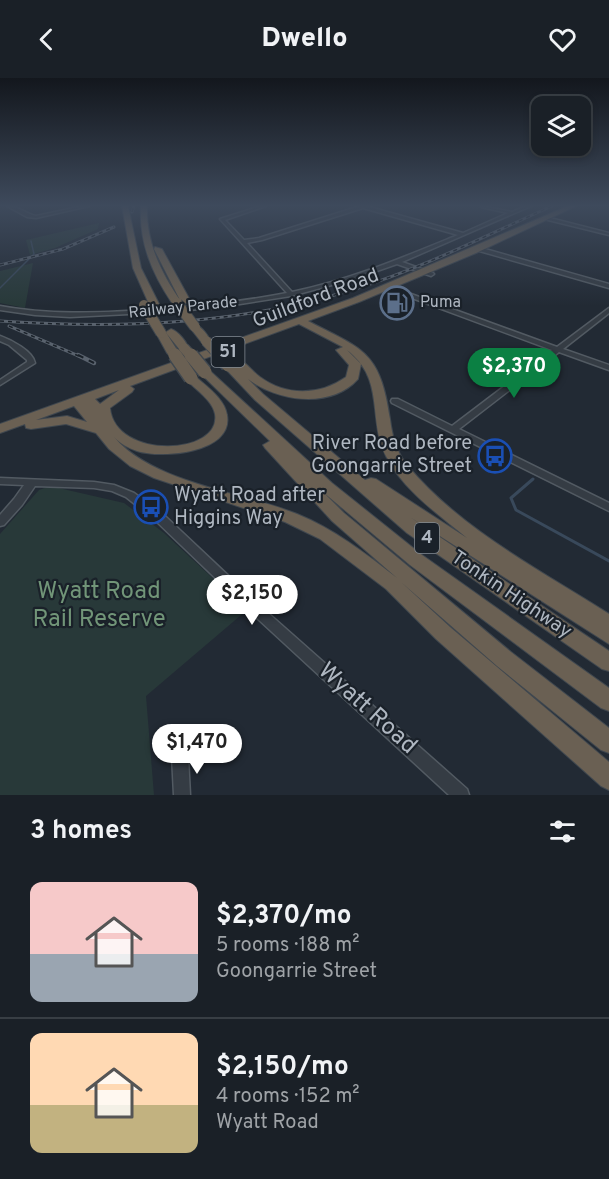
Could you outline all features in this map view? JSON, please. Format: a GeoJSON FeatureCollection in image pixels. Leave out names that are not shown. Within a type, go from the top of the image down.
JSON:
{"type":"FeatureCollection","features":[{"type":"Feature","properties":{"kind":"highway"},"geometry":{"type":"LineString","coordinates":[[84,402],[104,425],[132,445],[147,450],[171,451],[197,445],[214,434],[221,415],[215,403],[191,378],[178,351],[125,261],[126,239]]}},
{"type":"Feature","properties":{"kind":"highway"},"geometry":{"type":"LineString","coordinates":[[131,239],[149,304]]}},
{"type":"Feature","properties":{"kind":"highway","name":"Tonkin Highway"},"geometry":{"type":"LineString","coordinates":[[153,239],[181,302],[199,327],[259,397],[413,529],[609,662]]}},
{"type":"Feature","properties":{"kind":"highway","name":"Guildford Road"},"geometry":{"type":"LineString","coordinates":[[0,429],[128,389],[283,332],[301,323],[344,310],[470,255],[499,239]]}},
{"type":"Feature","properties":{"kind":"highway","name":"Guildford Road"},"geometry":{"type":"LineString","coordinates":[[0,435],[393,288]]}},
{"type":"Feature","properties":{"kind":"highway"},"geometry":{"type":"LineString","coordinates":[[324,336],[320,326],[344,310]]}},
{"type":"Feature","properties":{"kind":"highway"},"geometry":{"type":"LineString","coordinates":[[301,323],[358,354],[374,372],[378,384],[384,431],[400,466],[440,507],[481,538],[609,624]]}},
{"type":"Feature","properties":{"kind":"highway"},"geometry":{"type":"LineString","coordinates":[[232,363],[271,389],[297,395],[332,391],[352,379],[355,364],[345,352],[324,336],[283,332]]}},
{"type":"Feature","properties":{"kind":"highway","name":"Tonkin Highway"},"geometry":{"type":"LineString","coordinates":[[178,351],[205,372],[327,487],[416,561],[609,701]]}},
{"type":"Feature","properties":{"kind":"highway"},"geometry":{"type":"LineString","coordinates":[[128,389],[104,407],[104,425],[114,446],[123,454],[159,475],[291,518],[337,542],[392,584],[609,778]]}},
{"type":"Feature","properties":{"kind":"highway","name":"Tonkin Highway"},"geometry":{"type":"LineString","coordinates":[[225,393],[234,410],[338,517],[504,659],[609,742]]}},
{"type":"Feature","properties":{"kind":"highway"},"geometry":{"type":"LineString","coordinates":[[24,427],[67,420],[104,425]]}},
{"type":"Feature","properties":{"kind":"highway"},"geometry":{"type":"LineString","coordinates":[[306,437],[418,515],[609,635]]}},
{"type":"Feature","properties":{"kind":"street"},"geometry":{"type":"LineString","coordinates":[[240,239],[291,294]]}},
{"type":"Feature","properties":{"kind":"street"},"geometry":{"type":"LineString","coordinates":[[242,242],[257,239]]}},
{"type":"Feature","properties":{"kind":"street","name":"Railway Parade"},"geometry":{"type":"LineString","coordinates":[[0,308],[30,314],[102,315],[199,308],[291,294],[339,282],[399,261],[449,239]]}},
{"type":"Feature","properties":{"kind":"street"},"geometry":{"type":"LineString","coordinates":[[476,250],[609,286]]}},
{"type":"Feature","properties":{"kind":"street"},"geometry":{"type":"LineString","coordinates":[[409,264],[410,256]]}},
{"type":"Feature","properties":{"kind":"street"},"geometry":{"type":"LineString","coordinates":[[399,261],[429,272]]}},
{"type":"Feature","properties":{"kind":"street"},"geometry":{"type":"LineString","coordinates":[[399,261],[429,272]]}},
{"type":"Feature","properties":{"kind":"street"},"geometry":{"type":"LineString","coordinates":[[393,288],[609,368]]}},
{"type":"Feature","properties":{"kind":"street"},"geometry":{"type":"LineString","coordinates":[[454,429],[609,310]]}},
{"type":"Feature","properties":{"kind":"street"},"geometry":{"type":"LineString","coordinates":[[0,338],[12,343],[31,359],[29,365],[0,383]]}},
{"type":"Feature","properties":{"kind":"street"},"geometry":{"type":"LineString","coordinates":[[395,402],[609,507]]}},
{"type":"Feature","properties":{"kind":"street","name":"Wyatt Road"},"geometry":{"type":"LineString","coordinates":[[0,481],[94,485],[114,488],[130,495],[161,519],[461,795]]}},
{"type":"Feature","properties":{"kind":"street"},"geometry":{"type":"LineString","coordinates":[[0,522],[32,482]]}},
{"type":"Feature","properties":{"kind":"street"},"geometry":{"type":"LineString","coordinates":[[180,756],[182,795]]}},
{"type":"Feature","properties":{"kind":"green space"},"geometry":{"type":"Polygon","coordinates":[[[28,239],[74,239],[30,255],[26,240],[28,239]]]}},
{"type":"Feature","properties":{"kind":"green space"},"geometry":{"type":"Polygon","coordinates":[[[33,263],[25,308],[0,303],[0,271],[33,263]]]}},
{"type":"Feature","properties":{"kind":"green space","name":"Wyatt Road Rail Reserve"},"geometry":{"type":"Polygon","coordinates":[[[50,486],[124,503],[164,533],[247,610],[146,696],[154,795],[0,795],[0,534],[39,490],[50,486]]]}},
{"type":"Feature","properties":{"kind":"waterway"},"geometry":{"type":"LineString","coordinates":[[0,288],[34,254],[31,241]]}},
{"type":"Feature","properties":{"kind":"waterway"},"geometry":{"type":"LineString","coordinates":[[533,479],[511,498],[516,510],[609,561]]}},
{"type":"Feature","properties":{"kind":"railway"},"geometry":{"type":"LineString","coordinates":[[0,265],[63,249],[85,239]]}},
{"type":"Feature","properties":{"kind":"railway"},"geometry":{"type":"LineString","coordinates":[[0,321],[135,324],[179,322],[268,310],[312,301],[380,281],[478,239]]}},
{"type":"Feature","properties":{"kind":"railway"},"geometry":{"type":"LineString","coordinates":[[9,326],[81,357]]}},
{"type":"Feature","properties":{"kind":"railway"},"geometry":{"type":"LineString","coordinates":[[78,355],[94,363]]}},
{"type":"Feature","properties":{"kind":"place","name":"Puma"},"geometry":{"type":"Point","coordinates":[397,303]}},
{"type":"Feature","properties":{"kind":"place","name":"River Road before Goongarrie Street"},"geometry":{"type":"Point","coordinates":[495,456]}},
{"type":"Feature","properties":{"kind":"place","name":"Wyatt Road after Higgins Way"},"geometry":{"type":"Point","coordinates":[151,507]}}]}
